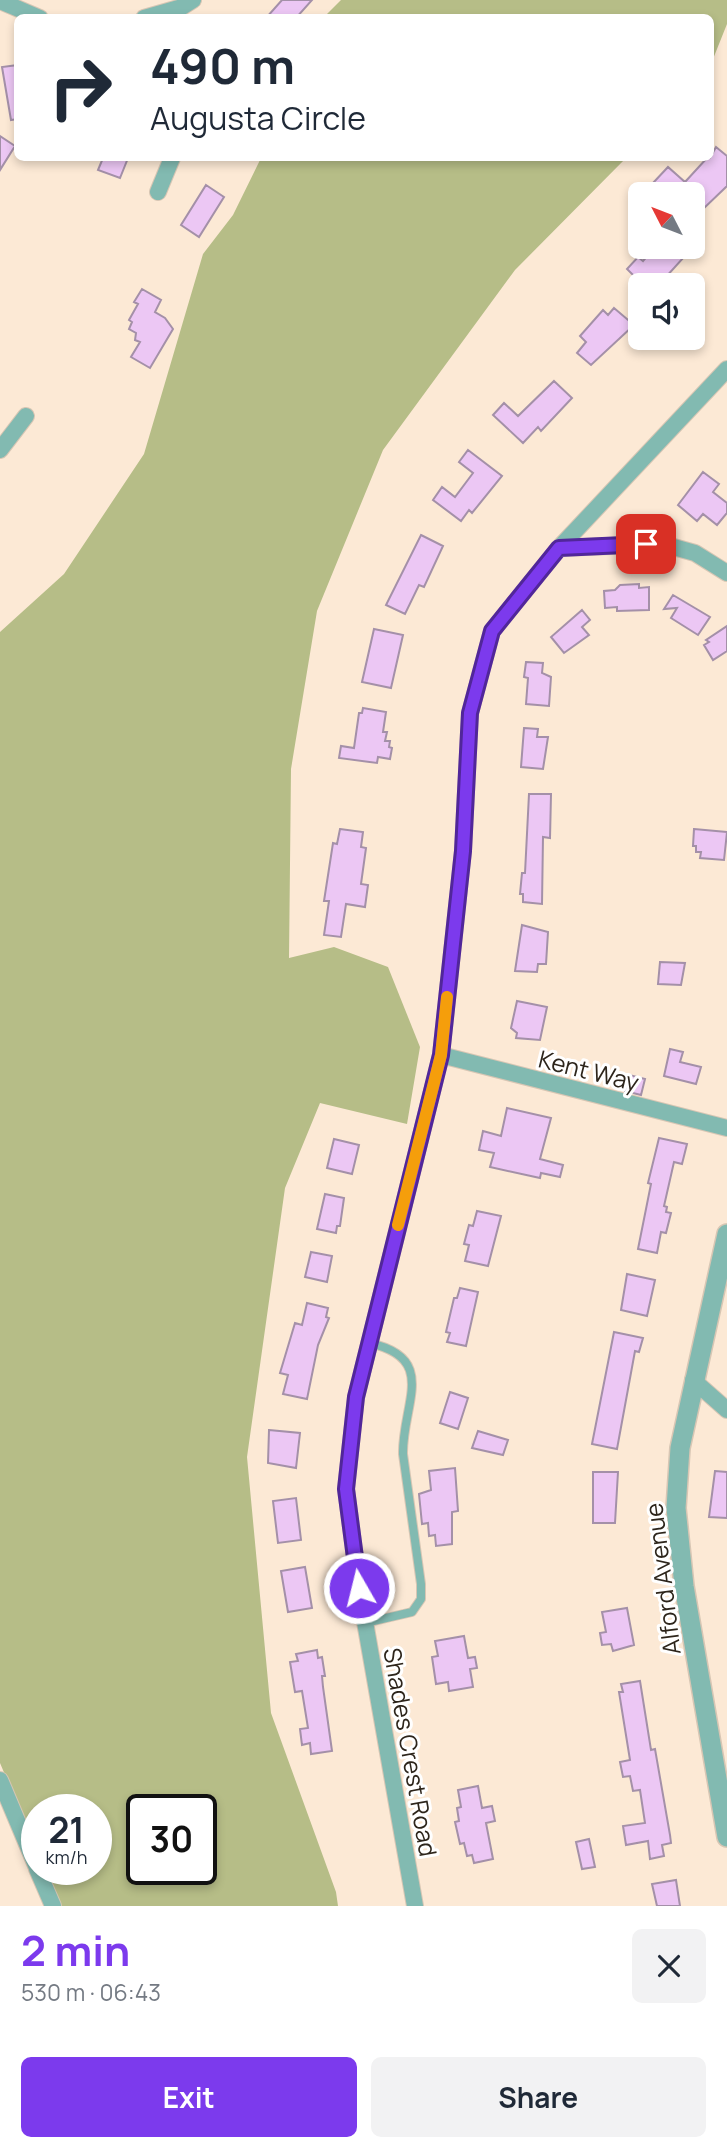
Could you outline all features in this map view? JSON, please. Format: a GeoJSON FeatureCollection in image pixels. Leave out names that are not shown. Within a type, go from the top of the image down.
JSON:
{"type":"FeatureCollection","features":[{"type":"Feature","properties":{"kind":"street"},"geometry":{"type":"LineString","coordinates":[[0,1],[31,14]]}},
{"type":"Feature","properties":{"kind":"street"},"geometry":{"type":"LineString","coordinates":[[161,14],[187,8]]}},
{"type":"Feature","properties":{"kind":"street"},"geometry":{"type":"LineString","coordinates":[[159,192],[171,161]]}},
{"type":"Feature","properties":{"kind":"street","name":"Shades Crest Road"},"geometry":{"type":"LineString","coordinates":[[415,1906],[365,1623],[346,1489],[356,1397],[441,1055],[463,851],[470,713],[478,674],[492,631],[559,548],[727,369]]}},
{"type":"Feature","properties":{"kind":"street"},"geometry":{"type":"LineString","coordinates":[[0,450],[26,416]]}},
{"type":"Feature","properties":{"kind":"street"},"geometry":{"type":"LineString","coordinates":[[559,548],[663,544],[695,553],[727,573]]}},
{"type":"Feature","properties":{"kind":"street","name":"Kent Way"},"geometry":{"type":"LineString","coordinates":[[441,1055],[727,1128]]}},
{"type":"Feature","properties":{"kind":"street","name":"Alford Avenue"},"geometry":{"type":"LineString","coordinates":[[727,1234],[694,1380],[676,1478],[677,1530],[727,1836]]}},
{"type":"Feature","properties":{"kind":"street"},"geometry":{"type":"LineString","coordinates":[[694,1380],[727,1410]]}},
{"type":"Feature","properties":{"kind":"street"},"geometry":{"type":"LineString","coordinates":[[0,1780],[21,1831]]}},
{"type":"Feature","properties":{"kind":"street"},"geometry":{"type":"LineString","coordinates":[[44,1885],[53,1906]]}},
{"type":"Feature","properties":{"kind":"lane"},"geometry":{"type":"LineString","coordinates":[[365,1623],[412,1612],[421,1599],[402,1436],[412,1388],[410,1371],[405,1358],[393,1348],[369,1343]]}},
{"type":"Feature","properties":{"kind":"green space"},"geometry":{"type":"Polygon","coordinates":[[[341,0],[727,0],[727,24],[714,56],[714,14],[327,14],[341,0]]]}},
{"type":"Feature","properties":{"kind":"green space"},"geometry":{"type":"Polygon","coordinates":[[[260,161],[623,161],[515,270],[383,450],[317,611],[291,769],[289,958],[334,947],[388,967],[420,1047],[407,1124],[320,1103],[285,1188],[247,1457],[271,1713],[336,1892],[338,1906],[60,1906],[51,1885],[112,1885],[112,1794],[21,1794],[21,1812],[0,1763],[0,632],[64,574],[144,454],[203,254],[233,215],[260,161]]]}},
{"type":"Feature","properties":{"kind":"building"},"geometry":{"type":"Polygon","coordinates":[[[282,0],[312,0],[300,14],[270,14],[282,0]]]}},
{"type":"Feature","properties":{"kind":"building"},"geometry":{"type":"Polygon","coordinates":[[[14,66],[14,120],[11,120],[2,67],[14,66]]]}},
{"type":"Feature","properties":{"kind":"building"},"geometry":{"type":"Polygon","coordinates":[[[0,136],[14,148],[0,170],[0,136]]]}},
{"type":"Feature","properties":{"kind":"building"},"geometry":{"type":"Polygon","coordinates":[[[716,147],[727,156],[727,186],[705,207],[705,182],[685,182],[704,161],[714,161],[716,147]]]}},
{"type":"Feature","properties":{"kind":"building"},"geometry":{"type":"Polygon","coordinates":[[[102,161],[127,161],[120,178],[98,170],[102,161]]]}},
{"type":"Feature","properties":{"kind":"building"},"geometry":{"type":"Polygon","coordinates":[[[668,167],[685,182],[654,182],[668,167]]]}},
{"type":"Feature","properties":{"kind":"building"},"geometry":{"type":"Polygon","coordinates":[[[206,185],[224,197],[199,237],[181,225],[206,185]]]}},
{"type":"Feature","properties":{"kind":"building"},"geometry":{"type":"Polygon","coordinates":[[[636,259],[682,259],[670,273],[631,273],[627,269],[636,259]]]}},
{"type":"Feature","properties":{"kind":"building"},"geometry":{"type":"Polygon","coordinates":[[[142,289],[161,300],[155,312],[165,318],[173,329],[150,368],[131,357],[140,342],[135,340],[136,333],[129,329],[132,322],[129,320],[138,304],[134,302],[142,289]]]}},
{"type":"Feature","properties":{"kind":"building"},"geometry":{"type":"Polygon","coordinates":[[[614,308],[628,320],[628,331],[591,365],[577,353],[586,342],[580,336],[603,310],[608,315],[614,308]]]}},
{"type":"Feature","properties":{"kind":"building"},"geometry":{"type":"Polygon","coordinates":[[[554,381],[572,398],[541,431],[538,427],[523,443],[493,415],[504,403],[518,416],[554,381]]]}},
{"type":"Feature","properties":{"kind":"building"},"geometry":{"type":"Polygon","coordinates":[[[468,450],[502,476],[472,513],[469,510],[461,521],[433,500],[442,487],[455,497],[473,473],[459,462],[468,450]]]}},
{"type":"Feature","properties":{"kind":"building"},"geometry":{"type":"Polygon","coordinates":[[[703,472],[719,484],[713,492],[727,503],[727,513],[717,525],[703,514],[697,521],[678,505],[703,472]]]}},
{"type":"Feature","properties":{"kind":"building"},"geometry":{"type":"Polygon","coordinates":[[[421,535],[443,546],[424,587],[419,585],[405,614],[386,605],[421,535]]]}},
{"type":"Feature","properties":{"kind":"building"},"geometry":{"type":"Polygon","coordinates":[[[639,584],[639,588],[649,587],[649,610],[617,611],[617,607],[605,608],[604,591],[615,590],[620,585],[639,584]]]}},
{"type":"Feature","properties":{"kind":"building"},"geometry":{"type":"Polygon","coordinates":[[[673,595],[710,617],[698,635],[671,618],[677,608],[664,609],[673,595]]]}},
{"type":"Feature","properties":{"kind":"building"},"geometry":{"type":"Polygon","coordinates":[[[582,610],[590,620],[582,627],[589,635],[564,653],[551,637],[582,610]]]}},
{"type":"Feature","properties":{"kind":"building"},"geometry":{"type":"Polygon","coordinates":[[[727,626],[727,651],[713,660],[704,645],[709,642],[706,640],[727,626]]]}},
{"type":"Feature","properties":{"kind":"building"},"geometry":{"type":"Polygon","coordinates":[[[374,629],[403,635],[391,688],[362,682],[374,629]]]}},
{"type":"Feature","properties":{"kind":"building"},"geometry":{"type":"Polygon","coordinates":[[[526,662],[543,663],[542,673],[551,677],[549,706],[526,704],[526,662]]]}},
{"type":"Feature","properties":{"kind":"building"},"geometry":{"type":"Polygon","coordinates":[[[363,708],[386,712],[383,732],[387,732],[385,741],[390,741],[389,747],[392,748],[390,759],[378,757],[377,763],[339,758],[341,746],[354,748],[359,713],[362,713],[363,708]]]}},
{"type":"Feature","properties":{"kind":"building"},"geometry":{"type":"Polygon","coordinates":[[[524,728],[538,729],[537,737],[548,737],[543,769],[521,767],[524,728]]]}},
{"type":"Feature","properties":{"kind":"building"},"geometry":{"type":"Polygon","coordinates":[[[529,794],[551,794],[550,838],[543,837],[542,904],[523,902],[523,894],[520,894],[522,873],[525,873],[529,794]]]}},
{"type":"Feature","properties":{"kind":"building"},"geometry":{"type":"Polygon","coordinates":[[[340,829],[363,832],[361,847],[366,848],[361,884],[368,885],[365,907],[346,904],[341,937],[324,935],[329,901],[324,901],[333,843],[337,844],[340,829]]]}},
{"type":"Feature","properties":{"kind":"building"},"geometry":{"type":"Polygon","coordinates":[[[694,829],[727,832],[724,860],[700,858],[701,852],[696,852],[696,846],[693,846],[694,829]]]}},
{"type":"Feature","properties":{"kind":"building"},"geometry":{"type":"Polygon","coordinates":[[[522,925],[548,932],[546,964],[538,964],[537,972],[515,971],[522,925]]]}},
{"type":"Feature","properties":{"kind":"building"},"geometry":{"type":"Polygon","coordinates":[[[660,962],[685,963],[681,985],[658,984],[660,962]]]}},
{"type":"Feature","properties":{"kind":"building"},"geometry":{"type":"Polygon","coordinates":[[[517,1001],[547,1007],[540,1040],[516,1038],[517,1033],[511,1028],[517,1001]]]}},
{"type":"Feature","properties":{"kind":"building"},"geometry":{"type":"Polygon","coordinates":[[[670,1049],[683,1052],[680,1062],[701,1067],[696,1084],[664,1076],[670,1049]]]}},
{"type":"Feature","properties":{"kind":"building"},"geometry":{"type":"Polygon","coordinates":[[[629,1075],[645,1079],[641,1095],[625,1091],[629,1075]]]}},
{"type":"Feature","properties":{"kind":"building"},"geometry":{"type":"Polygon","coordinates":[[[507,1108],[551,1118],[540,1159],[563,1165],[560,1177],[541,1173],[540,1178],[490,1167],[494,1153],[479,1150],[483,1131],[501,1136],[507,1108]]]}},
{"type":"Feature","properties":{"kind":"building"},"geometry":{"type":"Polygon","coordinates":[[[659,1138],[687,1144],[682,1164],[674,1162],[664,1206],[667,1207],[666,1212],[671,1213],[666,1233],[661,1232],[657,1253],[638,1249],[651,1184],[648,1183],[659,1138]]]}},
{"type":"Feature","properties":{"kind":"building"},"geometry":{"type":"Polygon","coordinates":[[[334,1139],[359,1145],[352,1174],[327,1168],[334,1139]]]}},
{"type":"Feature","properties":{"kind":"building"},"geometry":{"type":"Polygon","coordinates":[[[325,1194],[344,1198],[340,1226],[337,1226],[336,1233],[317,1229],[325,1194]]]}},
{"type":"Feature","properties":{"kind":"building"},"geometry":{"type":"Polygon","coordinates":[[[477,1211],[501,1216],[488,1266],[465,1261],[469,1245],[464,1244],[469,1225],[473,1226],[477,1211]]]}},
{"type":"Feature","properties":{"kind":"building"},"geometry":{"type":"Polygon","coordinates":[[[311,1252],[332,1256],[327,1282],[305,1277],[311,1252]]]}},
{"type":"Feature","properties":{"kind":"building"},"geometry":{"type":"Polygon","coordinates":[[[627,1274],[655,1280],[647,1316],[621,1310],[627,1274]]]}},
{"type":"Feature","properties":{"kind":"building"},"geometry":{"type":"Polygon","coordinates":[[[460,1288],[478,1292],[466,1346],[447,1342],[450,1333],[446,1332],[454,1298],[457,1298],[460,1288]]]}},
{"type":"Feature","properties":{"kind":"building"},"geometry":{"type":"Polygon","coordinates":[[[307,1303],[328,1308],[326,1317],[329,1318],[318,1345],[307,1399],[283,1394],[288,1375],[280,1373],[295,1323],[302,1325],[307,1303]]]}},
{"type":"Feature","properties":{"kind":"building"},"geometry":{"type":"Polygon","coordinates":[[[614,1332],[643,1338],[639,1352],[635,1351],[617,1449],[592,1444],[614,1332]]]}},
{"type":"Feature","properties":{"kind":"building"},"geometry":{"type":"Polygon","coordinates":[[[450,1392],[468,1398],[458,1429],[440,1423],[450,1392]]]}},
{"type":"Feature","properties":{"kind":"building"},"geometry":{"type":"Polygon","coordinates":[[[269,1430],[300,1433],[296,1468],[268,1463],[269,1430]]]}},
{"type":"Feature","properties":{"kind":"building"},"geometry":{"type":"Polygon","coordinates":[[[478,1431],[508,1440],[503,1455],[472,1448],[478,1431]]]}},
{"type":"Feature","properties":{"kind":"building"},"geometry":{"type":"Polygon","coordinates":[[[455,1468],[458,1511],[452,1512],[452,1544],[436,1546],[435,1535],[429,1536],[428,1523],[422,1524],[419,1494],[431,1490],[429,1471],[455,1468]]]}},
{"type":"Feature","properties":{"kind":"building"},"geometry":{"type":"Polygon","coordinates":[[[715,1471],[727,1472],[727,1518],[709,1517],[715,1471]]]}},
{"type":"Feature","properties":{"kind":"building"},"geometry":{"type":"Polygon","coordinates":[[[593,1472],[618,1472],[615,1523],[593,1523],[593,1472]]]}},
{"type":"Feature","properties":{"kind":"building"},"geometry":{"type":"Polygon","coordinates":[[[296,1498],[301,1540],[278,1543],[273,1501],[296,1498]]]}},
{"type":"Feature","properties":{"kind":"building"},"geometry":{"type":"Polygon","coordinates":[[[305,1567],[312,1608],[288,1612],[281,1571],[305,1567]]]}},
{"type":"Feature","properties":{"kind":"building"},"geometry":{"type":"Polygon","coordinates":[[[627,1608],[634,1645],[613,1651],[611,1644],[602,1645],[600,1633],[606,1632],[602,1612],[627,1608]]]}},
{"type":"Feature","properties":{"kind":"building"},"geometry":{"type":"Polygon","coordinates":[[[464,1636],[468,1658],[475,1657],[477,1668],[470,1669],[473,1687],[449,1691],[448,1682],[436,1684],[432,1657],[438,1656],[435,1641],[464,1636]]]}},
{"type":"Feature","properties":{"kind":"building"},"geometry":{"type":"Polygon","coordinates":[[[317,1650],[318,1658],[322,1657],[325,1676],[322,1676],[323,1687],[332,1751],[311,1754],[310,1743],[302,1745],[300,1729],[308,1728],[302,1691],[295,1692],[290,1662],[298,1661],[296,1654],[317,1650]]]}},
{"type":"Feature","properties":{"kind":"building"},"geometry":{"type":"Polygon","coordinates":[[[640,1681],[651,1750],[655,1749],[671,1843],[662,1845],[664,1856],[650,1859],[648,1841],[626,1845],[623,1826],[645,1823],[640,1790],[633,1791],[630,1776],[623,1777],[620,1762],[630,1760],[619,1692],[623,1692],[621,1684],[640,1681]]]}},
{"type":"Feature","properties":{"kind":"building"},"geometry":{"type":"Polygon","coordinates":[[[478,1786],[482,1808],[492,1806],[495,1821],[486,1823],[493,1859],[474,1863],[472,1855],[467,1856],[464,1843],[460,1844],[455,1822],[459,1821],[457,1808],[461,1807],[458,1790],[478,1786]]]}},
{"type":"Feature","properties":{"kind":"building"},"geometry":{"type":"Polygon","coordinates":[[[589,1839],[595,1867],[582,1869],[576,1842],[589,1839]]]}},
{"type":"Feature","properties":{"kind":"building"},"geometry":{"type":"Polygon","coordinates":[[[676,1880],[680,1906],[657,1906],[652,1884],[676,1880]]]}},
{"type":"Feature","properties":{"kind":"slow traffic"},"geometry":{"type":"LineString","coordinates":[[398,1225],[441,1055],[447,997]]}},
{"type":"Feature","properties":{"kind":"route"},"geometry":{"type":"LineString","coordinates":[[359,1588],[346,1489],[356,1397],[441,1055],[463,851],[470,713],[478,674],[492,631],[559,548],[603,549],[646,544]]}}]}
